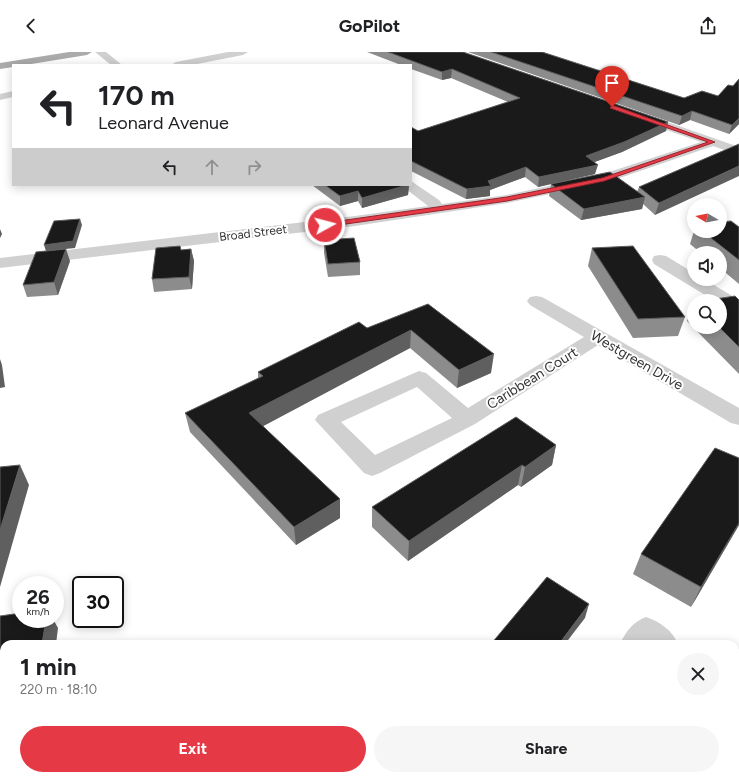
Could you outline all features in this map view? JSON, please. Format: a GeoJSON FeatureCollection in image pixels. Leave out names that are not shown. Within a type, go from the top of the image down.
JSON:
{"type":"FeatureCollection","features":[{"type":"Feature","properties":{"kind":"main road"},"geometry":{"type":"LineString","coordinates":[[12,64],[87,52]]}},
{"type":"Feature","properties":{"kind":"main road"},"geometry":{"type":"LineString","coordinates":[[0,66],[12,64]]}},
{"type":"Feature","properties":{"kind":"street"},"geometry":{"type":"LineString","coordinates":[[100,52],[116,64]]}},
{"type":"Feature","properties":{"kind":"street"},"geometry":{"type":"LineString","coordinates":[[181,64],[243,52]]}},
{"type":"Feature","properties":{"kind":"street"},"geometry":{"type":"LineString","coordinates":[[208,59],[216,64]]}},
{"type":"Feature","properties":{"kind":"street"},"geometry":{"type":"LineString","coordinates":[[0,96],[12,94]]}},
{"type":"Feature","properties":{"kind":"street"},"geometry":{"type":"LineString","coordinates":[[631,113],[739,151]]}},
{"type":"Feature","properties":{"kind":"street","name":"Broad Street"},"geometry":{"type":"LineString","coordinates":[[0,263],[355,221],[507,199],[604,179],[713,142]]}},
{"type":"Feature","properties":{"kind":"street"},"geometry":{"type":"LineString","coordinates":[[409,186],[434,203],[437,209]]}},
{"type":"Feature","properties":{"kind":"street"},"geometry":{"type":"LineString","coordinates":[[660,260],[739,308]]}},
{"type":"Feature","properties":{"kind":"street","name":"Westgreen Drive"},"geometry":{"type":"LineString","coordinates":[[536,301],[739,418]]}},
{"type":"Feature","properties":{"kind":"street","name":"Caribbean Court"},"geometry":{"type":"LineString","coordinates":[[467,419],[419,378],[326,420],[372,467],[467,419],[598,337]]}},
{"type":"Feature","properties":{"kind":"street"},"geometry":{"type":"LineString","coordinates":[[638,640],[646,630],[658,640]]}},
{"type":"Feature","properties":{"kind":"building"},"geometry":{"type":"Polygon","coordinates":[[[388,52],[463,52],[668,122],[624,142],[586,156],[598,165],[539,177],[526,167],[488,181],[491,186],[467,189],[412,162],[412,128],[418,131],[520,98],[452,69],[442,72],[388,52]]]}},
{"type":"Feature","properties":{"kind":"building"},"geometry":{"type":"Polygon","coordinates":[[[491,52],[542,52],[684,98],[702,91],[718,96],[728,85],[733,86],[739,79],[739,118],[732,125],[692,111],[682,116],[491,52]]]}},
{"type":"Feature","properties":{"kind":"building"},"geometry":{"type":"Polygon","coordinates":[[[739,144],[739,166],[659,203],[639,187],[739,144]]]}},
{"type":"Feature","properties":{"kind":"building"},"geometry":{"type":"Polygon","coordinates":[[[610,172],[645,197],[584,209],[551,184],[610,172]]]}},
{"type":"Feature","properties":{"kind":"building"},"geometry":{"type":"Polygon","coordinates":[[[326,186],[404,186],[362,198],[358,191],[340,196],[326,186]]]}},
{"type":"Feature","properties":{"kind":"building"},"geometry":{"type":"Polygon","coordinates":[[[80,219],[73,241],[44,245],[54,221],[80,219]]]}},
{"type":"Feature","properties":{"kind":"building"},"geometry":{"type":"Polygon","coordinates":[[[727,221],[731,221],[739,227],[739,260],[727,251],[727,246],[721,246],[711,238],[727,238],[727,221]]]}},
{"type":"Feature","properties":{"kind":"building"},"geometry":{"type":"Polygon","coordinates":[[[354,238],[360,262],[328,264],[324,240],[354,238]]]}},
{"type":"Feature","properties":{"kind":"building"},"geometry":{"type":"Polygon","coordinates":[[[180,246],[181,250],[191,249],[189,277],[152,279],[156,248],[180,246]]]}},
{"type":"Feature","properties":{"kind":"building"},"geometry":{"type":"Polygon","coordinates":[[[633,246],[685,317],[638,319],[592,248],[633,246]]]}},
{"type":"Feature","properties":{"kind":"building"},"geometry":{"type":"Polygon","coordinates":[[[66,249],[54,282],[23,285],[36,252],[66,249]]]}},
{"type":"Feature","properties":{"kind":"building"},"geometry":{"type":"Polygon","coordinates":[[[735,296],[739,300],[739,347],[726,334],[727,297],[735,296]]]}},
{"type":"Feature","properties":{"kind":"building"},"geometry":{"type":"Polygon","coordinates":[[[428,304],[494,354],[459,370],[411,330],[249,413],[340,499],[294,527],[185,413],[263,376],[258,372],[359,322],[367,328],[428,304]]]}},
{"type":"Feature","properties":{"kind":"building"},"geometry":{"type":"Polygon","coordinates":[[[516,417],[556,445],[525,467],[522,465],[409,541],[372,507],[516,417]]]}},
{"type":"Feature","properties":{"kind":"building"},"geometry":{"type":"Polygon","coordinates":[[[715,448],[739,458],[739,523],[701,587],[641,554],[715,448]]]}},
{"type":"Feature","properties":{"kind":"building"},"geometry":{"type":"Polygon","coordinates":[[[20,465],[0,530],[0,467],[20,465]]]}},
{"type":"Feature","properties":{"kind":"building"},"geometry":{"type":"Polygon","coordinates":[[[547,577],[589,604],[562,640],[494,640],[547,577]]]}},
{"type":"Feature","properties":{"kind":"building"},"geometry":{"type":"Polygon","coordinates":[[[12,614],[12,628],[45,628],[43,640],[0,640],[0,616],[12,614]]]}},
{"type":"Feature","properties":{"kind":"route"},"geometry":{"type":"LineString","coordinates":[[325,225],[507,199],[604,179],[623,174],[713,142],[612,107]]}}]}
